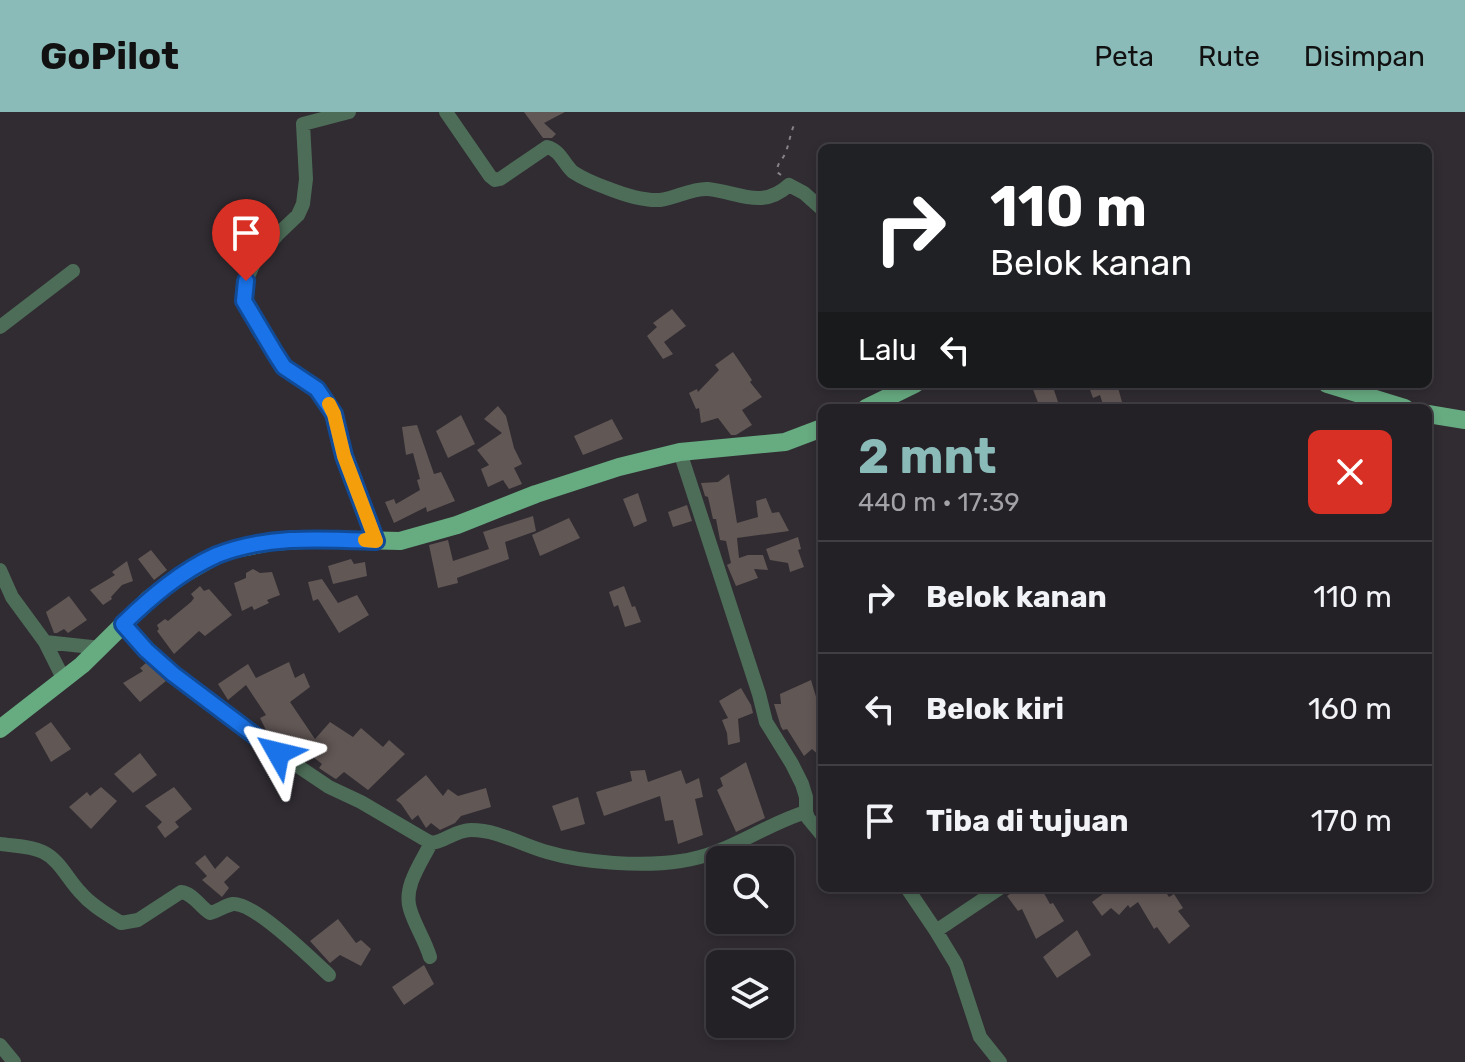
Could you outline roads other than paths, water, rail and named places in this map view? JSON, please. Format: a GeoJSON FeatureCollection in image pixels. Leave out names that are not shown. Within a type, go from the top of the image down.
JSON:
{"type":"FeatureCollection","features":[{"type":"Feature","properties":{"kind":"main road"},"geometry":{"type":"LineString","coordinates":[[874,404],[907,388]]}},
{"type":"Feature","properties":{"kind":"main road"},"geometry":{"type":"LineString","coordinates":[[1340,388],[1392,404]]}},
{"type":"Feature","properties":{"kind":"main road"},"geometry":{"type":"LineString","coordinates":[[1432,415],[1465,420]]}},
{"type":"Feature","properties":{"kind":"main road"},"geometry":{"type":"LineString","coordinates":[[0,729],[101,648],[149,599],[198,565],[236,549],[271,542],[315,539],[400,541],[445,529],[536,494],[619,467],[680,452],[785,442],[818,430]]}},
{"type":"Feature","properties":{"kind":"street"},"geometry":{"type":"LineString","coordinates":[[349,112],[301,118],[305,132],[303,204],[298,215],[254,263],[246,281],[244,301],[284,367],[317,389],[334,414],[344,456],[376,541]]}},
{"type":"Feature","properties":{"kind":"street"},"geometry":{"type":"LineString","coordinates":[[446,112],[495,180],[547,147],[553,148],[573,171],[635,197],[659,200],[705,189],[749,199],[765,198],[782,192],[789,185],[818,205]]}},
{"type":"Feature","properties":{"kind":"street"},"geometry":{"type":"LineString","coordinates":[[0,327],[73,271]]}},
{"type":"Feature","properties":{"kind":"street"},"geometry":{"type":"LineString","coordinates":[[680,452],[759,694],[762,712],[802,784],[808,818],[818,830]]}},
{"type":"Feature","properties":{"kind":"street"},"geometry":{"type":"LineString","coordinates":[[0,570],[12,597],[45,642],[64,680]]}},
{"type":"Feature","properties":{"kind":"street"},"geometry":{"type":"LineString","coordinates":[[123,624],[173,674],[268,746],[329,787],[431,843],[468,830],[494,833],[570,858],[623,863],[679,862],[727,849],[791,816],[806,812]]}},
{"type":"Feature","properties":{"kind":"street"},"geometry":{"type":"LineString","coordinates":[[45,642],[101,648]]}},
{"type":"Feature","properties":{"kind":"street"},"geometry":{"type":"LineString","coordinates":[[430,957],[409,909],[408,897],[410,885],[431,843]]}},
{"type":"Feature","properties":{"kind":"street"},"geometry":{"type":"LineString","coordinates":[[0,844],[46,853],[81,894],[121,923],[138,920],[181,892],[190,895],[210,913],[231,904],[240,905],[259,914],[329,975]]}},
{"type":"Feature","properties":{"kind":"street"},"geometry":{"type":"LineString","coordinates":[[910,892],[956,964],[980,1037],[1000,1062]]}},
{"type":"Feature","properties":{"kind":"street"},"geometry":{"type":"LineString","coordinates":[[936,931],[994,892]]}},
{"type":"Feature","properties":{"kind":"street"},"geometry":{"type":"LineString","coordinates":[[0,1045],[14,1062]]}}]}
